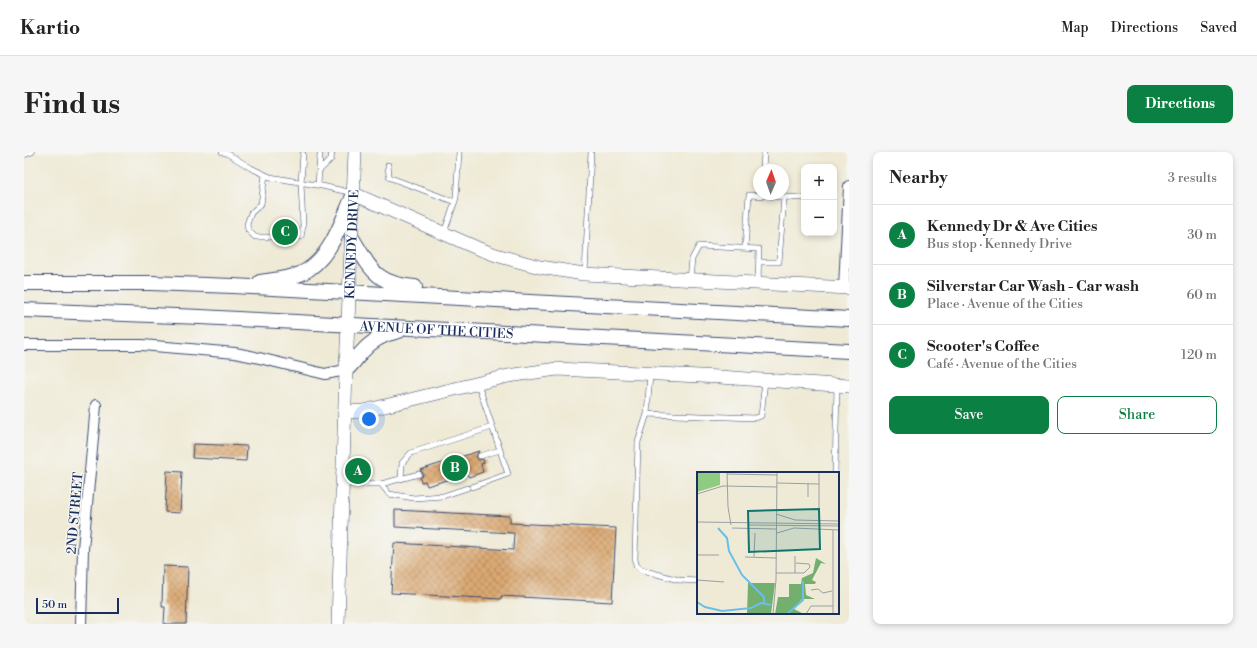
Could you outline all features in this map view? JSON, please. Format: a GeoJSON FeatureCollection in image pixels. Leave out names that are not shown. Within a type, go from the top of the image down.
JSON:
{"type":"FeatureCollection","features":[{"type":"Feature","properties":{"kind":"main road"},"geometry":{"type":"LineString","coordinates":[[212,286],[262,282],[289,277],[300,273],[318,262],[324,256],[334,239],[354,194]]}},
{"type":"Feature","properties":{"kind":"main road"},"geometry":{"type":"LineString","coordinates":[[352,238],[368,264],[376,273],[385,281],[394,284],[403,286],[540,295],[628,307]]}},
{"type":"Feature","properties":{"kind":"main road"},"geometry":{"type":"LineString","coordinates":[[24,283],[71,282],[212,286],[849,319]]}},
{"type":"Feature","properties":{"kind":"main road","name":"AVENUE OF THE CITIES"},"geometry":{"type":"LineString","coordinates":[[24,310],[186,316],[849,351]]}},
{"type":"Feature","properties":{"kind":"main road"},"geometry":{"type":"LineString","coordinates":[[346,370],[362,352],[377,339],[392,332],[411,328]]}},
{"type":"Feature","properties":{"kind":"street","name":"KENNEDY DRIVE"},"geometry":{"type":"LineString","coordinates":[[338,624],[355,152]]}},
{"type":"Feature","properties":{"kind":"street"},"geometry":{"type":"LineString","coordinates":[[354,194],[477,248],[519,262],[547,268],[584,274],[847,288],[849,186]]}},
{"type":"Feature","properties":{"kind":"street"},"geometry":{"type":"LineString","coordinates":[[24,278],[71,282]]}},
{"type":"Feature","properties":{"kind":"street"},"geometry":{"type":"LineString","coordinates":[[24,345],[142,345],[190,348],[242,354],[325,374],[346,370]]}},
{"type":"Feature","properties":{"kind":"street"},"geometry":{"type":"LineString","coordinates":[[345,412],[364,411],[508,376],[550,370],[575,369],[650,373],[843,386]]}},
{"type":"Feature","properties":{"kind":"street","name":"2ND STREET"},"geometry":{"type":"LineString","coordinates":[[81,624],[83,550],[96,405]]}},
{"type":"Feature","properties":{"kind":"lane"},"geometry":{"type":"LineString","coordinates":[[24,155],[32,152]]}},
{"type":"Feature","properties":{"kind":"lane"},"geometry":{"type":"LineString","coordinates":[[222,152],[265,175],[318,185],[354,194]]}},
{"type":"Feature","properties":{"kind":"lane"},"geometry":{"type":"LineString","coordinates":[[319,171],[331,159],[332,152]]}},
{"type":"Feature","properties":{"kind":"lane"},"geometry":{"type":"LineString","coordinates":[[444,234],[456,198],[459,152]]}},
{"type":"Feature","properties":{"kind":"lane"},"geometry":{"type":"LineString","coordinates":[[584,274],[591,152]]}},
{"type":"Feature","properties":{"kind":"lane"},"geometry":{"type":"LineString","coordinates":[[763,164],[764,152]]}},
{"type":"Feature","properties":{"kind":"lane"},"geometry":{"type":"LineString","coordinates":[[265,175],[261,204],[251,213],[247,224],[248,230],[255,237],[301,237],[303,226],[303,154]]}},
{"type":"Feature","properties":{"kind":"lane"},"geometry":{"type":"LineString","coordinates":[[318,185],[320,155]]}},
{"type":"Feature","properties":{"kind":"lane"},"geometry":{"type":"LineString","coordinates":[[388,166],[389,176],[391,178],[455,202]]}},
{"type":"Feature","properties":{"kind":"lane"},"geometry":{"type":"LineString","coordinates":[[745,248],[749,195],[753,195]]}},
{"type":"Feature","properties":{"kind":"lane"},"geometry":{"type":"LineString","coordinates":[[789,197],[801,198]]}},
{"type":"Feature","properties":{"kind":"lane"},"geometry":{"type":"LineString","coordinates":[[759,262],[779,262],[784,200]]}},
{"type":"Feature","properties":{"kind":"lane"},"geometry":{"type":"LineString","coordinates":[[690,280],[692,259],[699,246],[745,248],[759,249],[758,283]]}},
{"type":"Feature","properties":{"kind":"lane"},"geometry":{"type":"LineString","coordinates":[[650,373],[647,414],[638,442],[636,566],[642,570],[679,580],[697,581]]}},
{"type":"Feature","properties":{"kind":"lane"},"geometry":{"type":"LineString","coordinates":[[647,414],[755,418],[760,416],[765,380]]}},
{"type":"Feature","properties":{"kind":"lane"},"geometry":{"type":"LineString","coordinates":[[381,484],[389,494],[414,498],[443,496],[508,474],[478,383]]}},
{"type":"Feature","properties":{"kind":"lane"},"geometry":{"type":"LineString","coordinates":[[835,472],[843,386]]}},
{"type":"Feature","properties":{"kind":"lane"},"geometry":{"type":"LineString","coordinates":[[401,479],[402,463],[411,453],[492,427]]}},
{"type":"Feature","properties":{"kind":"lane"},"geometry":{"type":"LineString","coordinates":[[480,456],[500,450]]}},
{"type":"Feature","properties":{"kind":"lane"},"geometry":{"type":"LineString","coordinates":[[342,484],[381,484],[419,474]]}},
{"type":"Feature","properties":{"kind":"building"},"geometry":{"type":"Polygon","coordinates":[[[193,444],[247,446],[246,461],[192,458],[193,444]]]}},
{"type":"Feature","properties":{"kind":"building"},"geometry":{"type":"Polygon","coordinates":[[[479,451],[476,457],[479,460],[483,459],[484,463],[481,464],[483,472],[469,477],[467,474],[427,486],[425,481],[421,482],[420,478],[422,477],[423,473],[420,470],[479,451]]]}},
{"type":"Feature","properties":{"kind":"building"},"geometry":{"type":"Polygon","coordinates":[[[167,471],[182,472],[180,513],[165,512],[167,471]]]}},
{"type":"Feature","properties":{"kind":"building"},"geometry":{"type":"Polygon","coordinates":[[[395,510],[510,516],[510,523],[616,528],[612,602],[501,596],[501,599],[391,593],[394,543],[513,550],[514,533],[395,527],[395,510]]]}},
{"type":"Feature","properties":{"kind":"building"},"geometry":{"type":"Polygon","coordinates":[[[163,566],[188,567],[186,624],[164,624],[165,607],[162,607],[163,566]]]}},
{"type":"Feature","properties":{"kind":"place","name":"Scooter's Coffee"},"geometry":{"type":"Point","coordinates":[285,232]}},
{"type":"Feature","properties":{"kind":"place","name":"Silverstar Car Wash - Car wash"},"geometry":{"type":"Point","coordinates":[455,468]}},
{"type":"Feature","properties":{"kind":"place","name":"Kennedy Dr & Ave Cities"},"geometry":{"type":"Point","coordinates":[358,471]}}]}
